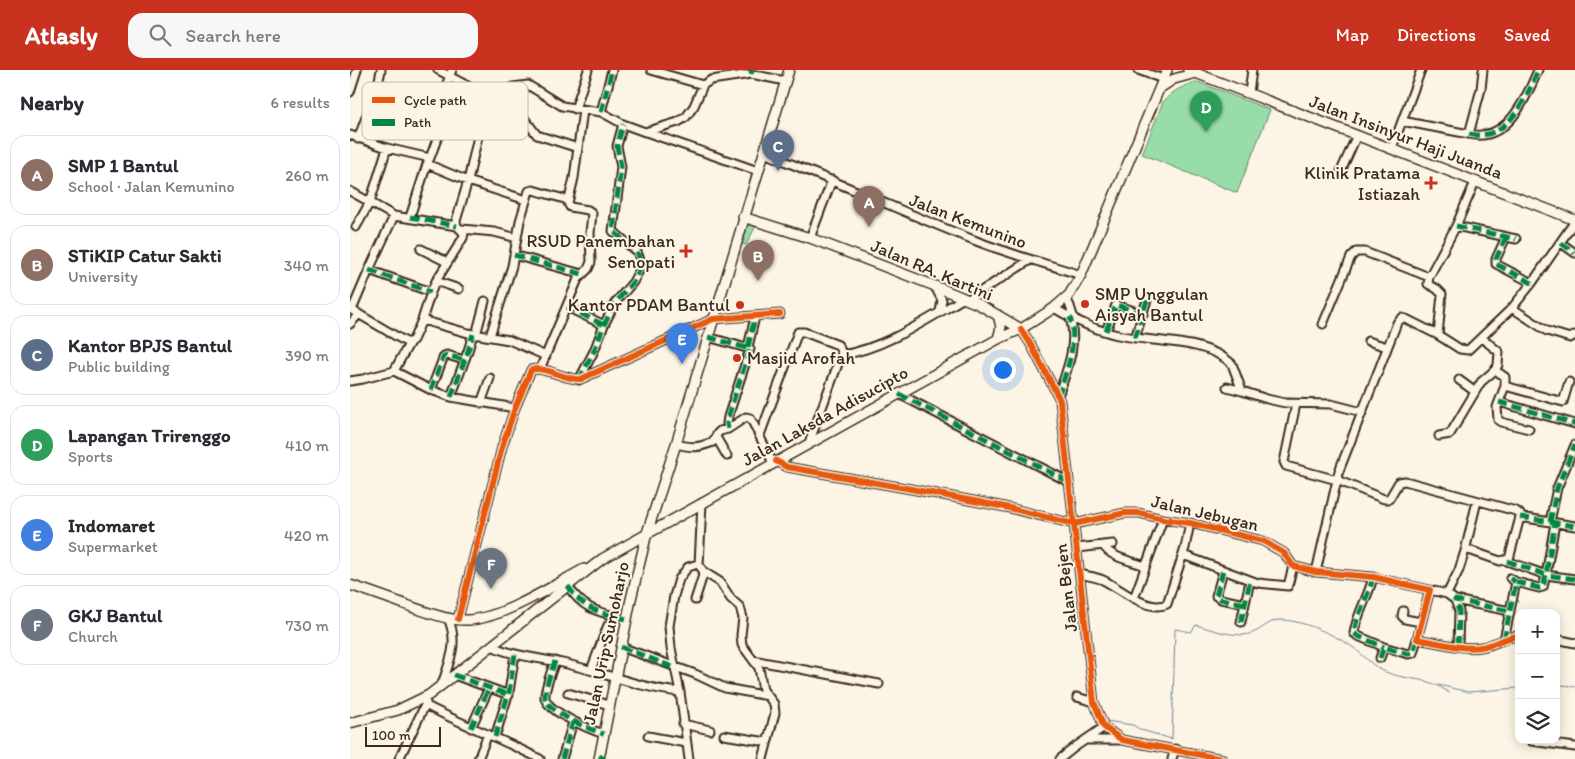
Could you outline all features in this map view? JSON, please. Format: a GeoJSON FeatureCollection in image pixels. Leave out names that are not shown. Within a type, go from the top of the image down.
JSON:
{"type":"FeatureCollection","features":[{"type":"Feature","properties":{"kind":"main road","name":"Jalan Urip Sumoharjo"},"geometry":{"type":"LineString","coordinates":[[601,758],[609,705],[639,561],[789,70]]}},
{"type":"Feature","properties":{"kind":"main road","name":"Jalan Insinyur Haji Juanda"},"geometry":{"type":"LineString","coordinates":[[1163,79],[1174,79],[1192,72],[1575,220]]}},
{"type":"Feature","properties":{"kind":"main road"},"geometry":{"type":"LineString","coordinates":[[1021,329],[1054,308],[1073,291],[1163,79]]}},
{"type":"Feature","properties":{"kind":"main road","name":"Jalan RA. Kartini"},"geometry":{"type":"LineString","coordinates":[[743,217],[810,238],[935,286],[998,315],[1021,329]]}},
{"type":"Feature","properties":{"kind":"main road"},"geometry":{"type":"LineString","coordinates":[[998,315],[1001,327],[998,339]]}},
{"type":"Feature","properties":{"kind":"main road","name":"Jalan Laksda Adisucipto"},"geometry":{"type":"LineString","coordinates":[[602,559],[998,339],[1021,329]]}},
{"type":"Feature","properties":{"kind":"main road"},"geometry":{"type":"LineString","coordinates":[[656,506],[656,512],[660,518],[665,520],[672,519]]}},
{"type":"Feature","properties":{"kind":"main road"},"geometry":{"type":"LineString","coordinates":[[624,546],[634,551],[639,561]]}},
{"type":"Feature","properties":{"kind":"main road"},"geometry":{"type":"LineString","coordinates":[[350,585],[448,618],[458,620],[478,619],[494,615],[520,603],[602,559]]}},
{"type":"Feature","properties":{"kind":"main road"},"geometry":{"type":"LineString","coordinates":[[350,723],[398,710],[429,696],[602,559]]}},
{"type":"Feature","properties":{"kind":"street"},"geometry":{"type":"LineString","coordinates":[[350,92],[357,70]]}},
{"type":"Feature","properties":{"kind":"street"},"geometry":{"type":"LineString","coordinates":[[438,70],[450,73],[465,82]]}},
{"type":"Feature","properties":{"kind":"street"},"geometry":{"type":"LineString","coordinates":[[540,369],[578,279],[588,269],[591,262],[590,233],[592,213],[588,210],[570,207],[568,200],[574,178],[578,148],[579,109],[588,70]]}},
{"type":"Feature","properties":{"kind":"street"},"geometry":{"type":"LineString","coordinates":[[601,112],[612,70]]}},
{"type":"Feature","properties":{"kind":"street"},"geometry":{"type":"LineString","coordinates":[[650,70],[703,85]]}},
{"type":"Feature","properties":{"kind":"street"},"geometry":{"type":"LineString","coordinates":[[1138,70],[1163,79]]}},
{"type":"Feature","properties":{"kind":"street"},"geometry":{"type":"LineString","coordinates":[[1249,93],[1252,70]]}},
{"type":"Feature","properties":{"kind":"street"},"geometry":{"type":"LineString","coordinates":[[1392,148],[1421,70]]}},
{"type":"Feature","properties":{"kind":"street"},"geometry":{"type":"LineString","coordinates":[[1469,134],[1481,89],[1483,70]]}},
{"type":"Feature","properties":{"kind":"street"},"geometry":{"type":"LineString","coordinates":[[1402,121],[1482,136],[1488,134],[1503,128],[1509,122],[1523,102],[1538,70]]}},
{"type":"Feature","properties":{"kind":"street"},"geometry":{"type":"LineString","coordinates":[[645,132],[678,122],[686,117],[694,106],[703,85],[711,80],[751,72],[785,81]]}},
{"type":"Feature","properties":{"kind":"street"},"geometry":{"type":"LineString","coordinates":[[528,85],[562,106],[601,112],[623,124],[758,171]]}},
{"type":"Feature","properties":{"kind":"street"},"geometry":{"type":"LineString","coordinates":[[528,123],[537,135],[578,148]]}},
{"type":"Feature","properties":{"kind":"street"},"geometry":{"type":"LineString","coordinates":[[579,380],[594,352],[615,303],[637,276],[641,262],[640,257],[633,248],[613,231],[621,167],[617,146],[623,124]]}},
{"type":"Feature","properties":{"kind":"street"},"geometry":{"type":"LineString","coordinates":[[358,138],[362,127]]}},
{"type":"Feature","properties":{"kind":"street"},"geometry":{"type":"LineString","coordinates":[[350,135],[362,139]]}},
{"type":"Feature","properties":{"kind":"street"},"geometry":{"type":"LineString","coordinates":[[1341,171],[1357,135]]}},
{"type":"Feature","properties":{"kind":"street"},"geometry":{"type":"LineString","coordinates":[[364,140],[428,161],[468,181],[526,200]]}},
{"type":"Feature","properties":{"kind":"street"},"geometry":{"type":"LineString","coordinates":[[410,217],[437,140]]}},
{"type":"Feature","properties":{"kind":"street"},"geometry":{"type":"LineString","coordinates":[[394,371],[410,342],[417,334],[436,281],[463,238],[464,233],[456,221],[468,181],[476,140]]}},
{"type":"Feature","properties":{"kind":"street"},"geometry":{"type":"LineString","coordinates":[[356,227],[370,202],[387,148]]}},
{"type":"Feature","properties":{"kind":"street","name":"Jalan Kemunino"},"geometry":{"type":"LineString","coordinates":[[764,153],[832,180],[892,207],[1030,260],[1081,275]]}},
{"type":"Feature","properties":{"kind":"street"},"geometry":{"type":"LineString","coordinates":[[810,238],[832,180]]}},
{"type":"Feature","properties":{"kind":"street"},"geometry":{"type":"LineString","coordinates":[[1438,335],[1442,294],[1438,289],[1428,284],[1429,277],[1456,226],[1475,182]]}},
{"type":"Feature","properties":{"kind":"street"},"geometry":{"type":"LineString","coordinates":[[490,336],[514,255],[529,191],[532,190],[568,200]]}},
{"type":"Feature","properties":{"kind":"street"},"geometry":{"type":"LineString","coordinates":[[350,191],[394,216],[410,217],[460,228],[494,232],[517,238]]}},
{"type":"Feature","properties":{"kind":"street"},"geometry":{"type":"LineString","coordinates":[[350,324],[369,270],[394,216]]}},
{"type":"Feature","properties":{"kind":"street"},"geometry":{"type":"LineString","coordinates":[[1316,572],[1337,480],[1349,441],[1397,323],[1402,318],[1458,347],[1466,350],[1470,348],[1512,308],[1561,243],[1575,220]]}},
{"type":"Feature","properties":{"kind":"street"},"geometry":{"type":"LineString","coordinates":[[1456,226],[1516,239]]}},
{"type":"Feature","properties":{"kind":"street"},"geometry":{"type":"LineString","coordinates":[[1506,237],[1496,259],[1496,264],[1532,283]]}},
{"type":"Feature","properties":{"kind":"street"},"geometry":{"type":"LineString","coordinates":[[1561,243],[1575,253]]}},
{"type":"Feature","properties":{"kind":"street"},"geometry":{"type":"LineString","coordinates":[[421,249],[447,262]]}},
{"type":"Feature","properties":{"kind":"street"},"geometry":{"type":"LineString","coordinates":[[1323,324],[1351,257],[1356,252],[1364,252],[1429,277]]}},
{"type":"Feature","properties":{"kind":"street"},"geometry":{"type":"LineString","coordinates":[[514,255],[582,274]]}},
{"type":"Feature","properties":{"kind":"street"},"geometry":{"type":"LineString","coordinates":[[842,355],[878,345],[965,299],[1030,260]]}},
{"type":"Feature","properties":{"kind":"street"},"geometry":{"type":"LineString","coordinates":[[369,270],[431,292]]}},
{"type":"Feature","properties":{"kind":"street"},"geometry":{"type":"LineString","coordinates":[[436,281],[459,289]]}},
{"type":"Feature","properties":{"kind":"street"},"geometry":{"type":"LineString","coordinates":[[935,286],[942,300],[940,312]]}},
{"type":"Feature","properties":{"kind":"street"},"geometry":{"type":"LineString","coordinates":[[1058,396],[1073,345],[1074,333],[1070,306],[1066,298]]}},
{"type":"Feature","properties":{"kind":"street"},"geometry":{"type":"LineString","coordinates":[[1136,338],[1148,300]]}},
{"type":"Feature","properties":{"kind":"street"},"geometry":{"type":"LineString","coordinates":[[451,397],[485,301]]}},
{"type":"Feature","properties":{"kind":"street"},"geometry":{"type":"LineString","coordinates":[[1106,331],[1117,304],[1143,314]]}},
{"type":"Feature","properties":{"kind":"street"},"geometry":{"type":"LineString","coordinates":[[566,307],[604,325]]}},
{"type":"Feature","properties":{"kind":"street"},"geometry":{"type":"LineString","coordinates":[[1054,308],[1072,318],[1106,331],[1136,338],[1190,344],[1222,357],[1235,368],[1242,391]]}},
{"type":"Feature","properties":{"kind":"street"},"geometry":{"type":"LineString","coordinates":[[1512,308],[1553,334],[1570,338],[1575,335]]}},
{"type":"Feature","properties":{"kind":"street"},"geometry":{"type":"LineString","coordinates":[[354,311],[403,340],[410,342]]}},
{"type":"Feature","properties":{"kind":"street"},"geometry":{"type":"LineString","coordinates":[[458,620],[502,449],[515,408],[532,370],[540,369],[579,380],[713,319],[780,314]]}},
{"type":"Feature","properties":{"kind":"street"},"geometry":{"type":"LineString","coordinates":[[728,428],[728,416],[750,352],[748,347],[755,317]]}},
{"type":"Feature","properties":{"kind":"street"},"geometry":{"type":"LineString","coordinates":[[422,320],[474,335],[490,336],[514,342],[546,356]]}},
{"type":"Feature","properties":{"kind":"street","name":"Jalan Bejen"},"geometry":{"type":"LineString","coordinates":[[1021,329],[1058,396],[1094,702],[1104,727]]}},
{"type":"Feature","properties":{"kind":"street"},"geometry":{"type":"LineString","coordinates":[[760,435],[799,331],[838,345],[842,355],[809,443]]}},
{"type":"Feature","properties":{"kind":"street"},"geometry":{"type":"LineString","coordinates":[[708,337],[748,347]]}},
{"type":"Feature","properties":{"kind":"street"},"geometry":{"type":"LineString","coordinates":[[1439,436],[1450,434],[1474,391],[1495,370],[1500,360],[1499,352],[1482,338]]}},
{"type":"Feature","properties":{"kind":"street"},"geometry":{"type":"LineString","coordinates":[[1368,341],[1387,347]]}},
{"type":"Feature","properties":{"kind":"street"},"geometry":{"type":"LineString","coordinates":[[431,390],[444,356],[449,355],[464,360]]}},
{"type":"Feature","properties":{"kind":"street"},"geometry":{"type":"LineString","coordinates":[[1495,370],[1505,377],[1505,386],[1496,412],[1498,420],[1529,429]]}},
{"type":"Feature","properties":{"kind":"street"},"geometry":{"type":"LineString","coordinates":[[350,381],[394,371],[431,390],[451,397],[515,408]]}},
{"type":"Feature","properties":{"kind":"street"},"geometry":{"type":"LineString","coordinates":[[481,403],[490,378]]}},
{"type":"Feature","properties":{"kind":"street"},"geometry":{"type":"LineString","coordinates":[[1459,380],[1474,391]]}},
{"type":"Feature","properties":{"kind":"street"},"geometry":{"type":"LineString","coordinates":[[1505,386],[1563,402],[1569,382]]}},
{"type":"Feature","properties":{"kind":"street"},"geometry":{"type":"LineString","coordinates":[[1227,387],[1267,399],[1296,404],[1331,404],[1362,412]]}},
{"type":"Feature","properties":{"kind":"street"},"geometry":{"type":"LineString","coordinates":[[900,394],[1069,482]]}},
{"type":"Feature","properties":{"kind":"street"},"geometry":{"type":"LineString","coordinates":[[1499,402],[1575,424]]}},
{"type":"Feature","properties":{"kind":"street"},"geometry":{"type":"LineString","coordinates":[[1296,404],[1285,464],[1290,468],[1337,480],[1384,499],[1389,499],[1400,482],[1403,481],[1516,511],[1520,514],[1520,517],[1511,556],[1507,561]]}},
{"type":"Feature","properties":{"kind":"street"},"geometry":{"type":"LineString","coordinates":[[676,444],[698,448],[713,442],[720,431],[746,417],[751,420],[775,462]]}},
{"type":"Feature","properties":{"kind":"street"},"geometry":{"type":"LineString","coordinates":[[716,437],[726,456]]}},
{"type":"Feature","properties":{"kind":"street"},"geometry":{"type":"LineString","coordinates":[[1504,640],[1510,611],[1513,580],[1539,588],[1543,587],[1557,488],[1575,445]]}},
{"type":"Feature","properties":{"kind":"street","name":"Jalan Jebugan"},"geometry":{"type":"LineString","coordinates":[[775,462],[788,468],[911,488],[937,498],[1005,507],[1074,524],[1125,513],[1139,513],[1190,523],[1263,541],[1284,553],[1293,566]]}},
{"type":"Feature","properties":{"kind":"street"},"geometry":{"type":"LineString","coordinates":[[1447,594],[1459,570],[1477,501]]}},
{"type":"Feature","properties":{"kind":"street"},"geometry":{"type":"LineString","coordinates":[[702,504],[698,564],[704,572],[720,582],[731,599],[740,607],[743,618],[741,642],[743,648],[759,668],[763,690],[774,704],[775,714],[762,759]]}},
{"type":"Feature","properties":{"kind":"street"},"geometry":{"type":"LineString","coordinates":[[1520,517],[1575,526]]}},
{"type":"Feature","properties":{"kind":"street"},"geometry":{"type":"LineString","coordinates":[[1134,598],[1163,519]]}},
{"type":"Feature","properties":{"kind":"street"},"geometry":{"type":"LineString","coordinates":[[1080,574],[1102,580],[1134,598],[1154,607],[1161,607],[1167,604],[1183,555],[1190,523]]}},
{"type":"Feature","properties":{"kind":"street"},"geometry":{"type":"LineString","coordinates":[[1077,548],[1113,544]]}},
{"type":"Feature","properties":{"kind":"street"},"geometry":{"type":"LineString","coordinates":[[1103,545],[1106,550],[1113,554],[1145,566]]}},
{"type":"Feature","properties":{"kind":"street"},"geometry":{"type":"LineString","coordinates":[[1465,551],[1500,561],[1507,561],[1546,575],[1575,579]]}},
{"type":"Feature","properties":{"kind":"street"},"geometry":{"type":"LineString","coordinates":[[1183,555],[1258,583],[1288,586],[1293,566],[1316,572],[1373,577],[1447,594],[1456,600],[1510,611]]}},
{"type":"Feature","properties":{"kind":"street"},"geometry":{"type":"LineString","coordinates":[[689,759],[680,692],[669,633],[674,596],[679,579],[688,567],[698,564]]}},
{"type":"Feature","properties":{"kind":"street"},"geometry":{"type":"LineString","coordinates":[[1223,570],[1216,596],[1245,604]]}},
{"type":"Feature","properties":{"kind":"street"},"geometry":{"type":"LineString","coordinates":[[695,600],[704,572]]}},
{"type":"Feature","properties":{"kind":"street"},"geometry":{"type":"LineString","coordinates":[[1373,577],[1372,585],[1358,617],[1354,633],[1384,647],[1411,654],[1418,636],[1430,590]]}},
{"type":"Feature","properties":{"kind":"street"},"geometry":{"type":"LineString","coordinates":[[1241,622],[1250,581]]}},
{"type":"Feature","properties":{"kind":"street"},"geometry":{"type":"LineString","coordinates":[[568,586],[578,600],[589,609],[626,619]]}},
{"type":"Feature","properties":{"kind":"street"},"geometry":{"type":"LineString","coordinates":[[1456,600],[1459,611],[1458,646]]}},
{"type":"Feature","properties":{"kind":"street"},"geometry":{"type":"LineString","coordinates":[[1403,611],[1402,616],[1404,619],[1421,622]]}},
{"type":"Feature","properties":{"kind":"street"},"geometry":{"type":"LineString","coordinates":[[442,684],[454,647],[452,628],[448,618]]}},
{"type":"Feature","properties":{"kind":"street"},"geometry":{"type":"LineString","coordinates":[[591,670],[608,625]]}},
{"type":"Feature","properties":{"kind":"street"},"geometry":{"type":"LineString","coordinates":[[1418,636],[1470,648],[1481,647],[1515,636]]}},
{"type":"Feature","properties":{"kind":"street"},"geometry":{"type":"LineString","coordinates":[[1560,641],[1575,643]]}},
{"type":"Feature","properties":{"kind":"street"},"geometry":{"type":"LineString","coordinates":[[492,646],[515,654],[591,670],[651,688],[680,692]]}},
{"type":"Feature","properties":{"kind":"street"},"geometry":{"type":"LineString","coordinates":[[621,647],[695,674],[725,688],[768,696]]}},
{"type":"Feature","properties":{"kind":"street"},"geometry":{"type":"LineString","coordinates":[[1380,658],[1384,647]]}},
{"type":"Feature","properties":{"kind":"street"},"geometry":{"type":"LineString","coordinates":[[478,759],[492,735],[509,695],[515,654]]}},
{"type":"Feature","properties":{"kind":"street"},"geometry":{"type":"LineString","coordinates":[[753,660],[879,684]]}},
{"type":"Feature","properties":{"kind":"street"},"geometry":{"type":"LineString","coordinates":[[555,661],[546,700],[549,705],[573,722],[604,734]]}},
{"type":"Feature","properties":{"kind":"street"},"geometry":{"type":"LineString","coordinates":[[454,675],[509,695]]}},
{"type":"Feature","properties":{"kind":"street"},"geometry":{"type":"LineString","coordinates":[[471,728],[489,688]]}},
{"type":"Feature","properties":{"kind":"street"},"geometry":{"type":"LineString","coordinates":[[568,693],[609,705]]}},
{"type":"Feature","properties":{"kind":"street"},"geometry":{"type":"LineString","coordinates":[[399,759],[429,696]]}},
{"type":"Feature","properties":{"kind":"street"},"geometry":{"type":"LineString","coordinates":[[1077,697],[1094,702]]}},
{"type":"Feature","properties":{"kind":"street"},"geometry":{"type":"LineString","coordinates":[[425,705],[540,759]]}},
{"type":"Feature","properties":{"kind":"street"},"geometry":{"type":"LineString","coordinates":[[562,759],[573,722]]}},
{"type":"Feature","properties":{"kind":"street"},"geometry":{"type":"LineString","coordinates":[[683,724],[710,730]]}},
{"type":"Feature","properties":{"kind":"street"},"geometry":{"type":"LineString","coordinates":[[1060,759],[1104,727],[1122,740]]}},
{"type":"Feature","properties":{"kind":"street"},"geometry":{"type":"LineString","coordinates":[[724,735],[768,742]]}},
{"type":"Feature","properties":{"kind":"street"},"geometry":{"type":"LineString","coordinates":[[648,736],[686,743]]}},
{"type":"Feature","properties":{"kind":"street"},"geometry":{"type":"LineString","coordinates":[[1084,740],[1122,740],[1223,759]]}},
{"type":"Feature","properties":{"kind":"street"},"geometry":{"type":"LineString","coordinates":[[1553,744],[1575,747]]}},
{"type":"Feature","properties":{"kind":"street"},"geometry":{"type":"LineString","coordinates":[[1172,759],[1175,749]]}},
{"type":"Feature","properties":{"kind":"green space"},"geometry":{"type":"Polygon","coordinates":[[[1198,82],[1270,110],[1237,193],[1142,154],[1163,102],[1179,89],[1198,82]]]}},
{"type":"Feature","properties":{"kind":"green space"},"geometry":{"type":"Polygon","coordinates":[[[743,216],[778,226],[776,232],[756,226],[746,245],[735,242],[743,216]]]}},
{"type":"Feature","properties":{"kind":"waterway"},"geometry":{"type":"LineString","coordinates":[[1106,721],[1133,725],[1141,730],[1172,739],[1175,629],[1191,632],[1196,625],[1224,633],[1246,635],[1256,632],[1275,621],[1288,620],[1298,622],[1347,643],[1381,670],[1390,674],[1425,681],[1441,687],[1449,693]]}},
{"type":"Feature","properties":{"kind":"waterway"},"geometry":{"type":"LineString","coordinates":[[1439,685],[1468,692],[1515,688]]}},
{"type":"Feature","properties":{"kind":"waterway"},"geometry":{"type":"LineString","coordinates":[[1560,685],[1575,687]]}},
{"type":"Feature","properties":{"kind":"marked path"},"geometry":{"type":"LineString","coordinates":[[601,112],[612,70]]}},
{"type":"Feature","properties":{"kind":"marked path"},"geometry":{"type":"LineString","coordinates":[[751,74],[752,70]]}},
{"type":"Feature","properties":{"kind":"marked path"},"geometry":{"type":"LineString","coordinates":[[1469,134],[1482,135],[1494,132],[1504,125],[1513,116],[1528,94],[1538,70]]}},
{"type":"Feature","properties":{"kind":"marked path"},"geometry":{"type":"LineString","coordinates":[[579,380],[615,303],[633,282],[640,269],[641,262],[637,252],[613,231],[621,167],[617,146],[623,124]]}},
{"type":"Feature","properties":{"kind":"marked path"},"geometry":{"type":"LineString","coordinates":[[410,217],[457,226]]}},
{"type":"Feature","properties":{"kind":"marked path"},"geometry":{"type":"LineString","coordinates":[[1456,226],[1516,239]]}},
{"type":"Feature","properties":{"kind":"marked path"},"geometry":{"type":"LineString","coordinates":[[1506,237],[1496,259],[1496,264],[1532,283]]}},
{"type":"Feature","properties":{"kind":"marked path"},"geometry":{"type":"LineString","coordinates":[[1561,243],[1575,253]]}},
{"type":"Feature","properties":{"kind":"marked path"},"geometry":{"type":"LineString","coordinates":[[514,255],[582,274]]}},
{"type":"Feature","properties":{"kind":"marked path"},"geometry":{"type":"LineString","coordinates":[[369,270],[431,292]]}},
{"type":"Feature","properties":{"kind":"marked path"},"geometry":{"type":"LineString","coordinates":[[1135,338],[1147,300]]}},
{"type":"Feature","properties":{"kind":"marked path"},"geometry":{"type":"LineString","coordinates":[[1106,331],[1116,305],[1143,314]]}},
{"type":"Feature","properties":{"kind":"marked path"},"geometry":{"type":"LineString","coordinates":[[567,307],[604,325]]}},
{"type":"Feature","properties":{"kind":"marked path"},"geometry":{"type":"LineString","coordinates":[[748,347],[755,317]]}},
{"type":"Feature","properties":{"kind":"marked path"},"geometry":{"type":"LineString","coordinates":[[1058,396],[1068,367],[1072,347],[1073,337],[1070,317]]}},
{"type":"Feature","properties":{"kind":"marked path"},"geometry":{"type":"LineString","coordinates":[[451,397],[473,334]]}},
{"type":"Feature","properties":{"kind":"marked path"},"geometry":{"type":"LineString","coordinates":[[708,337],[750,349],[728,417],[728,429]]}},
{"type":"Feature","properties":{"kind":"marked path"},"geometry":{"type":"LineString","coordinates":[[431,390],[444,356],[447,355],[464,360]]}},
{"type":"Feature","properties":{"kind":"marked path"},"geometry":{"type":"LineString","coordinates":[[899,394],[1069,482]]}},
{"type":"Feature","properties":{"kind":"marked path"},"geometry":{"type":"LineString","coordinates":[[1499,402],[1575,424]]}},
{"type":"Feature","properties":{"kind":"marked path"},"geometry":{"type":"LineString","coordinates":[[1550,522],[1557,488],[1575,445]]}},
{"type":"Feature","properties":{"kind":"marked path"},"geometry":{"type":"LineString","coordinates":[[1520,517],[1575,526]]}},
{"type":"Feature","properties":{"kind":"marked path"},"geometry":{"type":"LineString","coordinates":[[1507,561],[1546,575],[1555,523]]}},
{"type":"Feature","properties":{"kind":"marked path"},"geometry":{"type":"LineString","coordinates":[[1223,571],[1216,596],[1221,599],[1245,604]]}},
{"type":"Feature","properties":{"kind":"marked path"},"geometry":{"type":"LineString","coordinates":[[1516,582],[1539,588],[1543,587],[1546,575],[1575,579]]}},
{"type":"Feature","properties":{"kind":"marked path"},"geometry":{"type":"LineString","coordinates":[[1373,577],[1354,633],[1384,647]]}},
{"type":"Feature","properties":{"kind":"marked path"},"geometry":{"type":"LineString","coordinates":[[1504,640],[1516,582],[1510,578]]}},
{"type":"Feature","properties":{"kind":"marked path"},"geometry":{"type":"LineString","coordinates":[[1241,622],[1250,581]]}},
{"type":"Feature","properties":{"kind":"marked path"},"geometry":{"type":"LineString","coordinates":[[568,586],[580,601],[587,606],[600,612],[626,619]]}},
{"type":"Feature","properties":{"kind":"marked path"},"geometry":{"type":"LineString","coordinates":[[1458,646],[1459,611],[1455,600],[1510,611]]}},
{"type":"Feature","properties":{"kind":"marked path"},"geometry":{"type":"LineString","coordinates":[[1380,658],[1384,647],[1408,654],[1413,653],[1417,639]]}},
{"type":"Feature","properties":{"kind":"marked path"},"geometry":{"type":"LineString","coordinates":[[621,647],[675,668]]}},
{"type":"Feature","properties":{"kind":"marked path"},"geometry":{"type":"LineString","coordinates":[[495,737],[509,692],[515,654]]}},
{"type":"Feature","properties":{"kind":"marked path"},"geometry":{"type":"LineString","coordinates":[[555,661],[546,690],[545,698],[548,703],[571,720],[604,734]]}},
{"type":"Feature","properties":{"kind":"marked path"},"geometry":{"type":"LineString","coordinates":[[454,675],[509,695]]}},
{"type":"Feature","properties":{"kind":"marked path"},"geometry":{"type":"LineString","coordinates":[[471,728],[489,688]]}},
{"type":"Feature","properties":{"kind":"marked path"},"geometry":{"type":"LineString","coordinates":[[562,759],[573,722]]}},
{"type":"Feature","properties":{"kind":"marked path"},"geometry":{"type":"LineString","coordinates":[[599,756],[604,759]]}},
{"type":"Feature","properties":{"kind":"cycle path"},"geometry":{"type":"LineString","coordinates":[[458,619],[502,447],[515,408],[531,370],[542,370],[569,378],[581,379],[713,319],[780,314]]}},
{"type":"Feature","properties":{"kind":"cycle path"},"geometry":{"type":"LineString","coordinates":[[1021,329],[1060,401],[1094,702],[1104,727],[1122,740],[1223,759]]}},
{"type":"Feature","properties":{"kind":"cycle path"},"geometry":{"type":"LineString","coordinates":[[776,461],[787,467],[1005,507],[1074,524],[1125,513],[1139,513],[1190,523],[1263,541],[1284,553],[1293,566],[1316,572],[1373,577],[1430,590],[1417,639],[1457,647],[1474,648],[1515,637]]}},
{"type":"Feature","properties":{"kind":"place","name":"Lapangan Trirenggo"},"geometry":{"type":"Point","coordinates":[1206,132]}},
{"type":"Feature","properties":{"kind":"place","name":"Kantor BPJS Bantul"},"geometry":{"type":"Point","coordinates":[778,171]}},
{"type":"Feature","properties":{"kind":"place","name":"Klinik Pratama Istiazah"},"geometry":{"type":"Point","coordinates":[1431,183]}},
{"type":"Feature","properties":{"kind":"place","name":"SMP 1 Bantul"},"geometry":{"type":"Point","coordinates":[869,227]}},
{"type":"Feature","properties":{"kind":"place","name":"RSUD Panembahan Senopati"},"geometry":{"type":"Point","coordinates":[686,251]}},
{"type":"Feature","properties":{"kind":"place","name":"STiKIP Catur Sakti"},"geometry":{"type":"Point","coordinates":[758,281]}},
{"type":"Feature","properties":{"kind":"place","name":"SMP Unggulan Aisyah Bantul"},"geometry":{"type":"Point","coordinates":[1085,304]}},
{"type":"Feature","properties":{"kind":"place","name":"Kantor PDAM Bantul"},"geometry":{"type":"Point","coordinates":[740,305]}},
{"type":"Feature","properties":{"kind":"place","name":"Masjid Arofah"},"geometry":{"type":"Point","coordinates":[737,358]}},
{"type":"Feature","properties":{"kind":"place","name":"Indomaret"},"geometry":{"type":"Point","coordinates":[682,364]}},
{"type":"Feature","properties":{"kind":"place","name":"GKJ Bantul"},"geometry":{"type":"Point","coordinates":[491,589]}}]}
